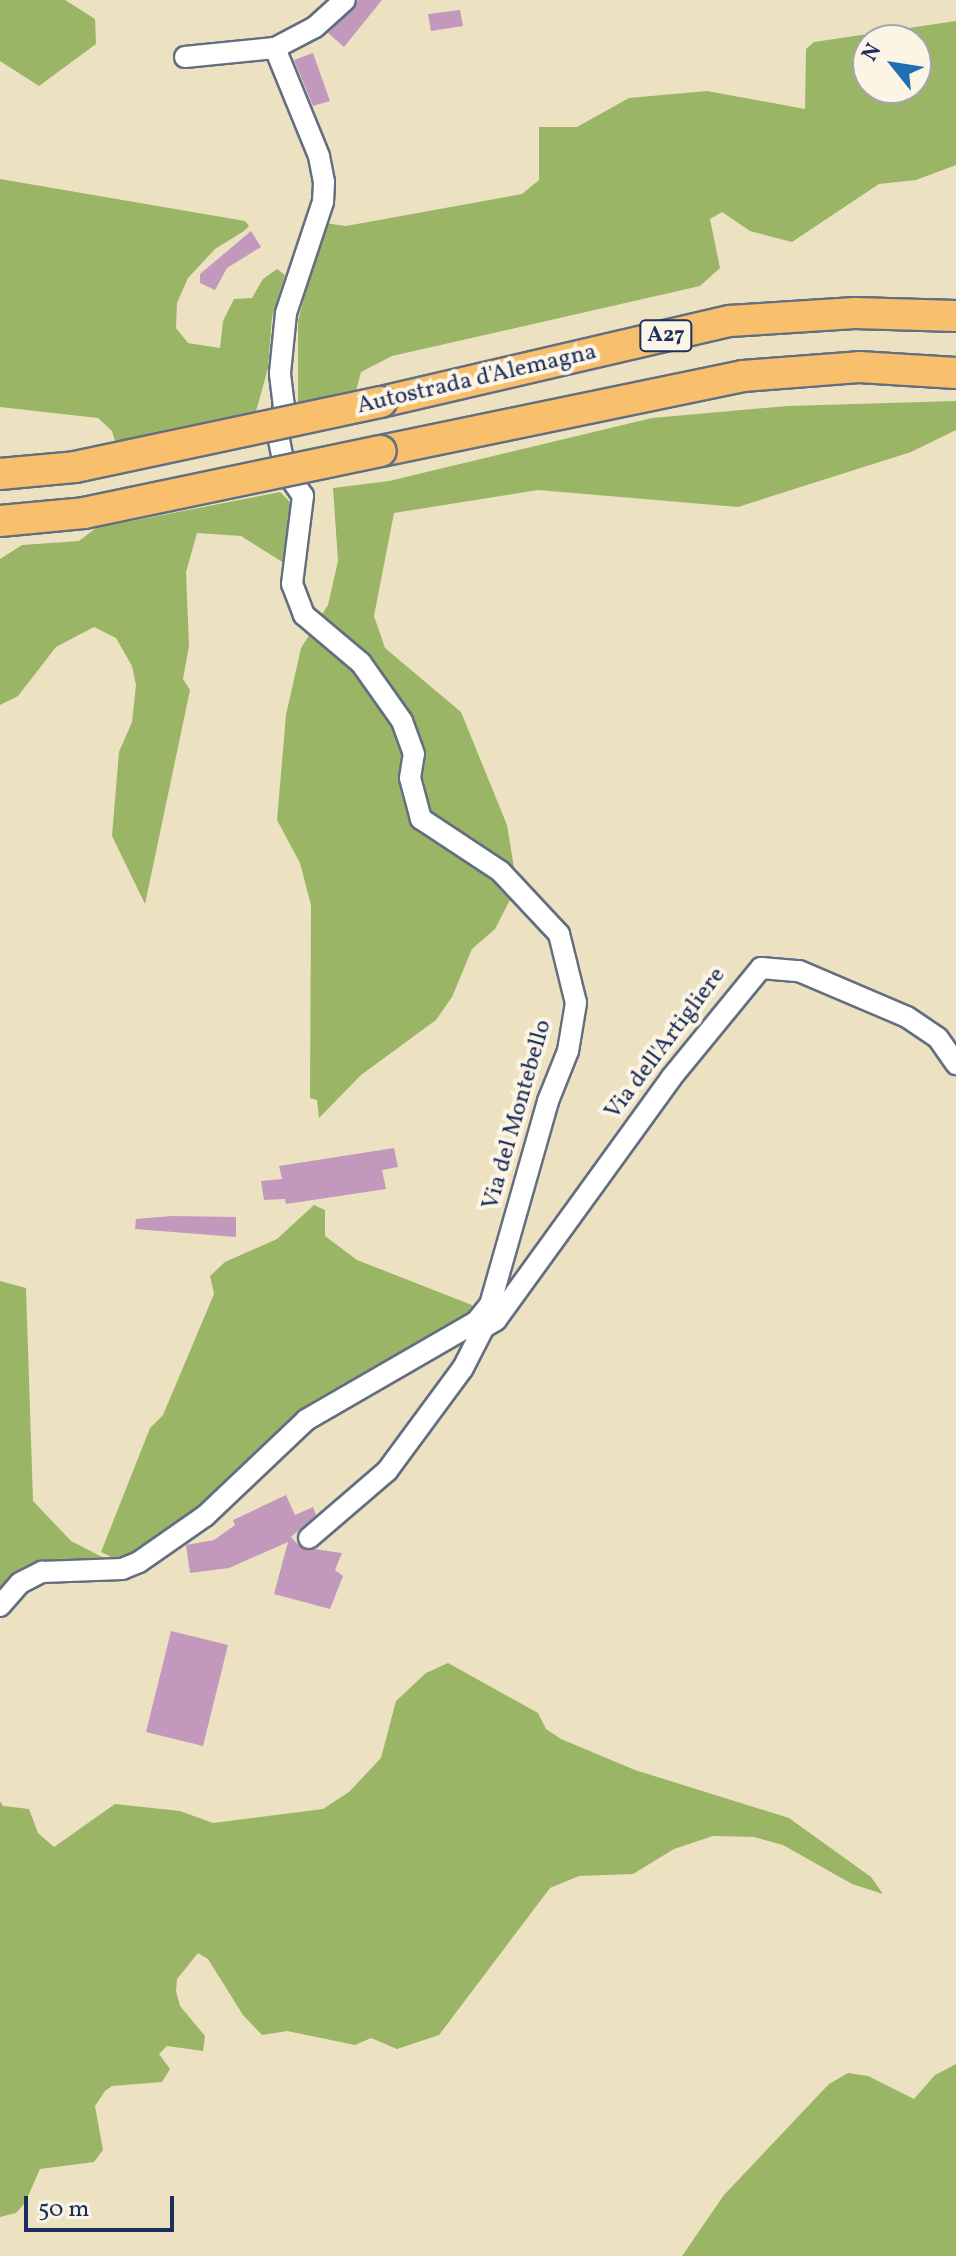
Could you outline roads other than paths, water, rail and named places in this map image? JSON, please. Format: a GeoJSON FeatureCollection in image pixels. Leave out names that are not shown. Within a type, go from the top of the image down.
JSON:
{"type":"FeatureCollection","features":[{"type":"Feature","properties":{"kind":"highway","name":"Autostrada d'Alemagna"},"geometry":{"type":"LineString","coordinates":[[0,474],[75,467],[381,402],[730,321],[855,313],[956,316]]}},
{"type":"Feature","properties":{"kind":"highway","name":"Autostrada d'Alemagna"},"geometry":{"type":"LineString","coordinates":[[0,521],[84,513],[743,376],[859,367],[956,373]]}},
{"type":"Feature","properties":{"kind":"street"},"geometry":{"type":"LineString","coordinates":[[185,57],[275,48],[315,27],[345,0]]}},
{"type":"Feature","properties":{"kind":"street","name":"Via del Montebello"},"geometry":{"type":"LineString","coordinates":[[275,48],[319,156],[324,182],[323,202],[286,313],[280,373],[284,407],[277,430],[285,470],[303,496],[292,584],[304,615],[361,663],[402,721],[414,754],[410,778],[421,819],[500,871],[528,897],[559,934],[576,1003],[568,1051],[548,1101],[490,1305],[463,1368],[387,1471],[309,1538]]}},
{"type":"Feature","properties":{"kind":"street","name":"Via dell'Artigliere"},"geometry":{"type":"LineString","coordinates":[[480,1324],[496,1320],[671,1078],[761,968],[799,971],[907,1017],[938,1038],[956,1064]]}},
{"type":"Feature","properties":{"kind":"street"},"geometry":{"type":"LineString","coordinates":[[0,1606],[20,1583],[42,1572],[122,1569],[139,1562],[205,1516],[306,1420],[480,1324]]}}]}
